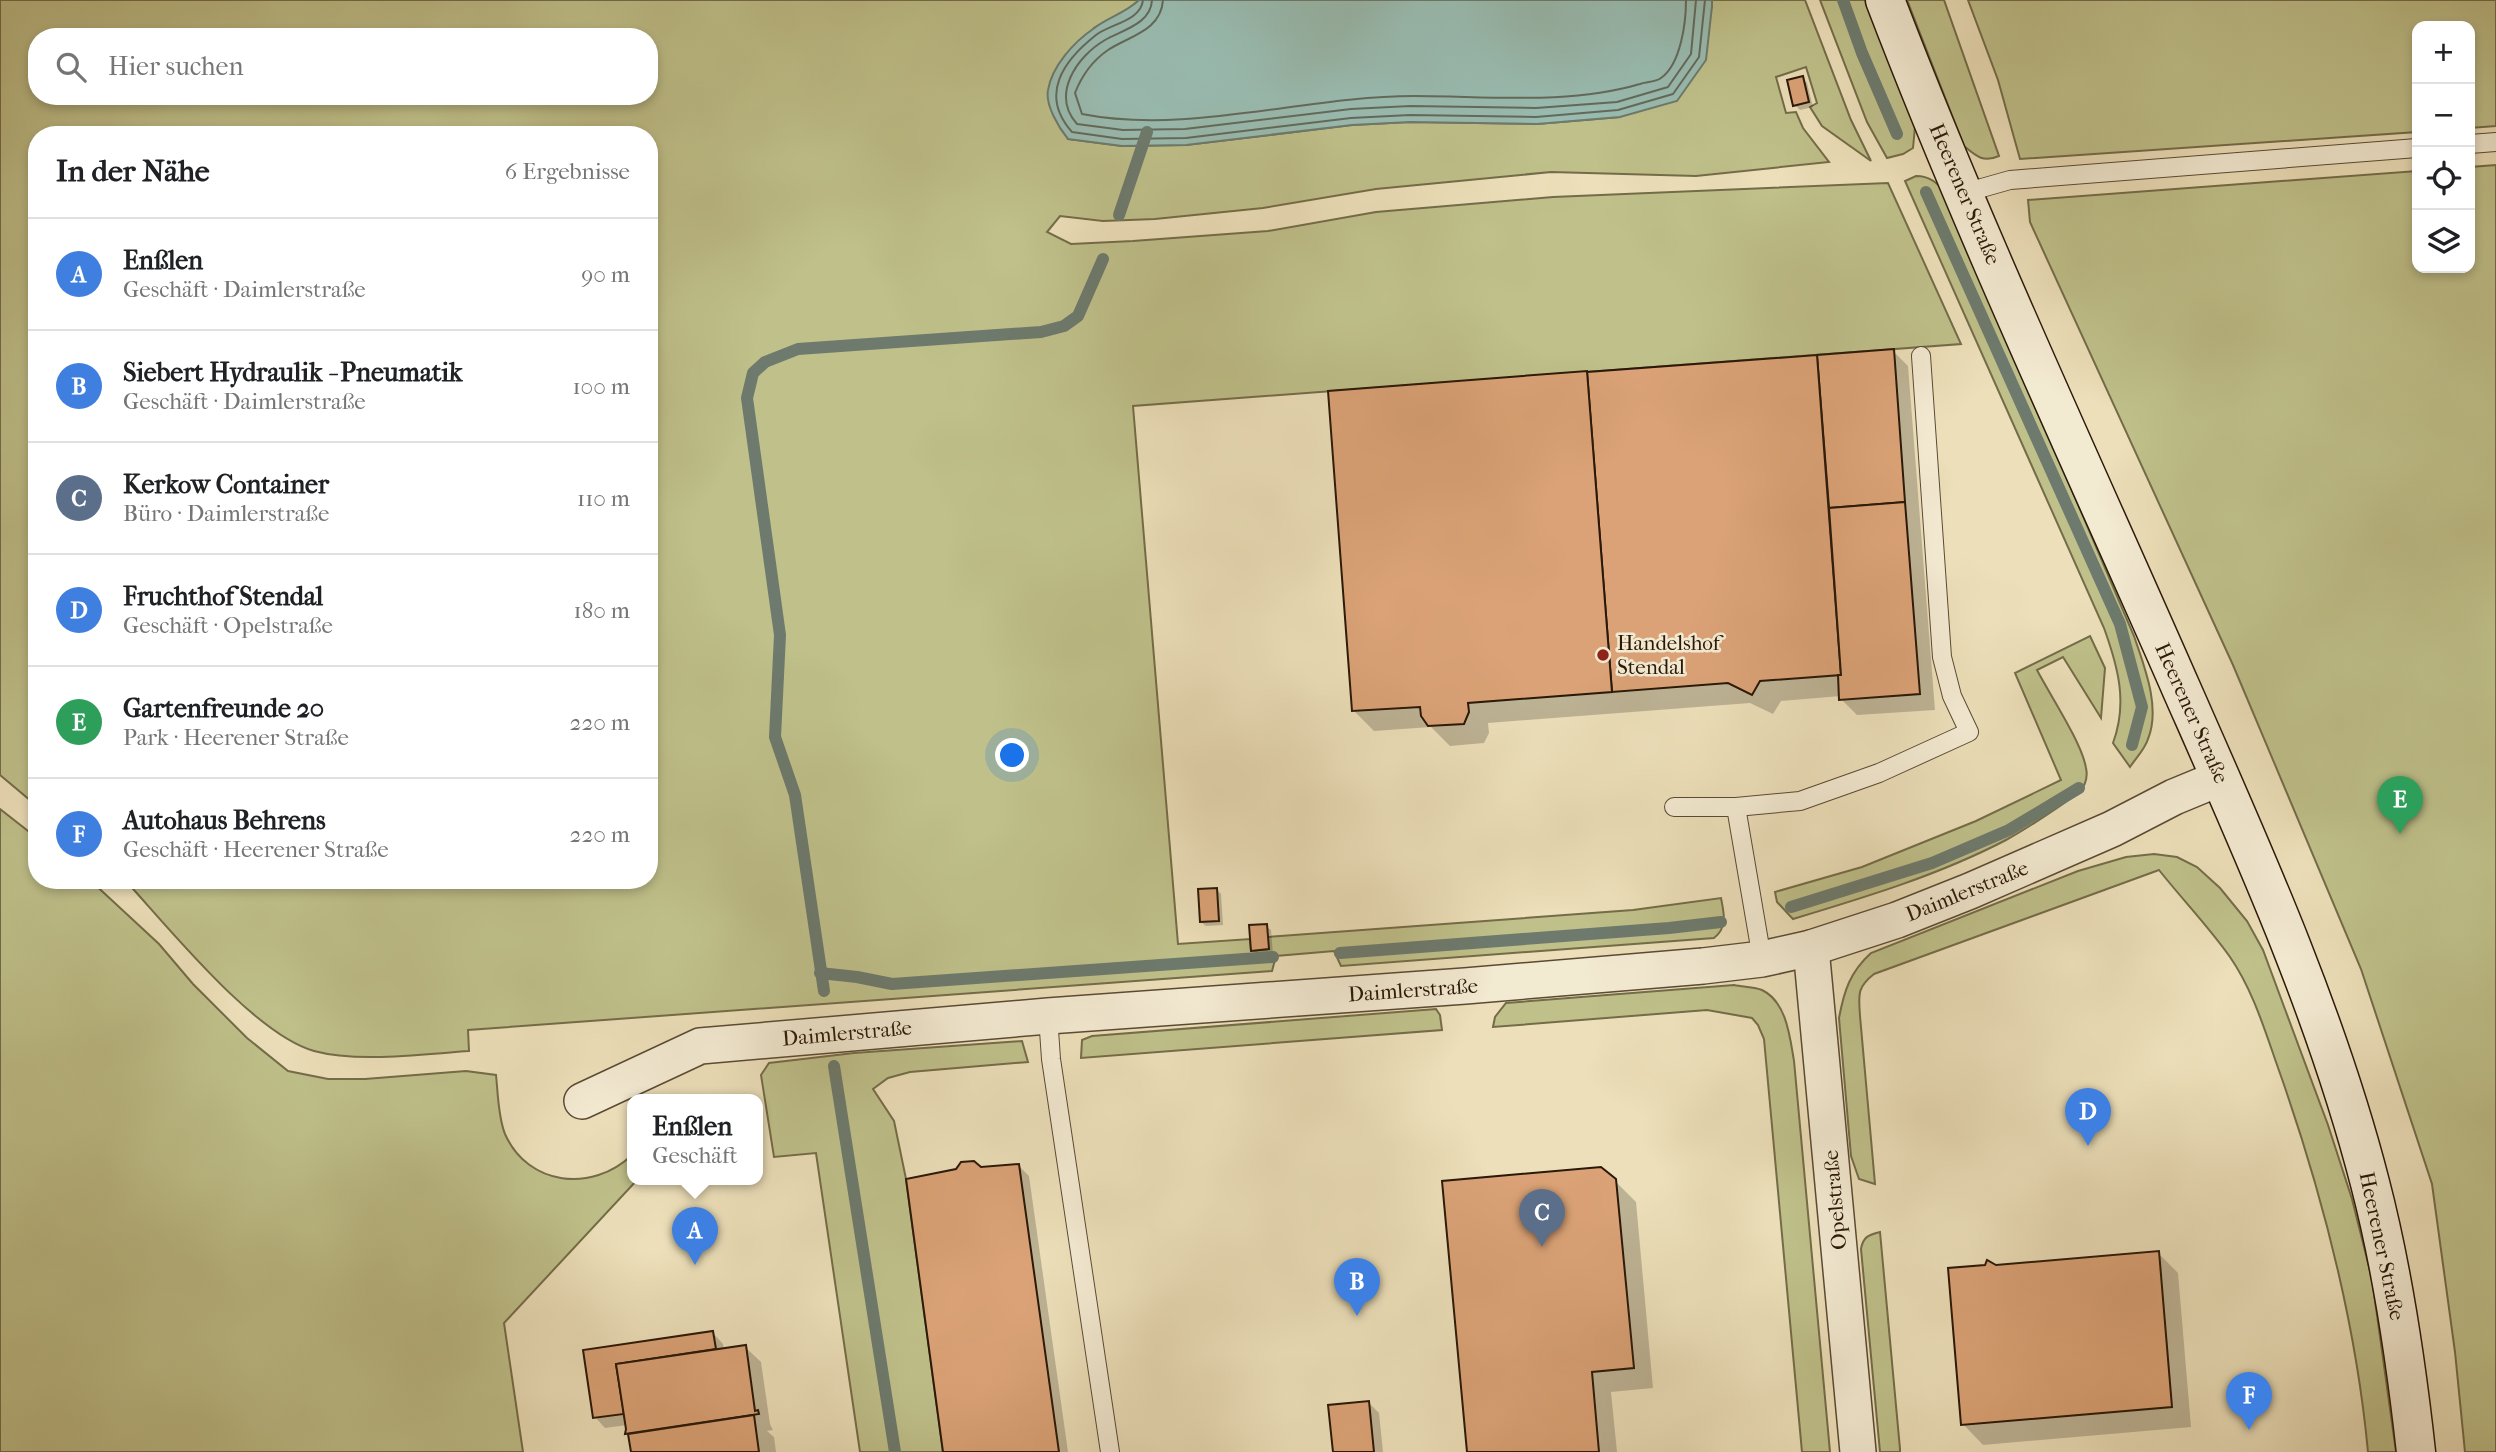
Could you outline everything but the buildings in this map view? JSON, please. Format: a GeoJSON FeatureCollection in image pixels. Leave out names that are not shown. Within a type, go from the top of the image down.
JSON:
{"type":"FeatureCollection","features":[{"type":"Feature","properties":{"kind":"main road","name":"Heerener Straße"},"geometry":{"type":"LineString","coordinates":[[1885,0],[1964,193],[2220,778],[2308,988],[2369,1177],[2386,1248],[2399,1318],[2416,1452]]}},
{"type":"Feature","properties":{"kind":"street","name":"Daimlerstraße"},"geometry":{"type":"LineString","coordinates":[[582,1101],[700,1046],[1048,1016],[1465,986],[1762,959],[1811,948],[1970,891],[2220,778]]}},
{"type":"Feature","properties":{"kind":"street","name":"Opelstraße"},"geometry":{"type":"LineString","coordinates":[[1811,948],[1858,1452]]}},
{"type":"Feature","properties":{"kind":"lane"},"geometry":{"type":"LineString","coordinates":[[2475,144],[2496,142]]}},
{"type":"Feature","properties":{"kind":"lane"},"geometry":{"type":"LineString","coordinates":[[1964,193],[2010,180],[2412,148]]}},
{"type":"Feature","properties":{"kind":"lane"},"geometry":{"type":"LineString","coordinates":[[1674,807],[1736,807],[1800,801],[1879,773],[1969,732],[1952,696],[1942,657],[1921,356]]}},
{"type":"Feature","properties":{"kind":"lane"},"geometry":{"type":"LineString","coordinates":[[1736,807],[1762,959]]}},
{"type":"Feature","properties":{"kind":"lane"},"geometry":{"type":"LineString","coordinates":[[1048,1016],[1051,1059],[1110,1452]]}},
{"type":"Feature","properties":{"kind":"green space"},"geometry":{"type":"Polygon","coordinates":[[[0,0],[1139,0],[1126,12],[1094,28],[1068,139],[1122,146],[1186,145],[1352,125],[1410,122],[1537,124],[1620,117],[1712,7],[1712,0],[1805,0],[1851,120],[1871,161],[1822,126],[1810,107],[1817,103],[1806,67],[1776,77],[1786,113],[1796,112],[1803,128],[1829,162],[1696,176],[1551,172],[1376,189],[1263,208],[1155,219],[1103,221],[1060,216],[1047,232],[1071,244],[1133,241],[1268,231],[1376,212],[1553,197],[1888,183],[1961,344],[1133,406],[1178,944],[1250,939],[1251,951],[1268,949],[1268,937],[1633,910],[1721,898],[1723,925],[1714,938],[1341,966],[1334,951],[1276,956],[1272,971],[468,1030],[469,1051],[391,1057],[331,1055],[290,1041],[265,1024],[188,951],[133,889],[658,889],[658,126],[28,126],[28,798],[0,775],[0,0]]]}},
{"type":"Feature","properties":{"kind":"green space"},"geometry":{"type":"Polygon","coordinates":[[[1820,0],[1865,0],[1915,127],[1913,148],[1903,154],[1887,158],[1867,122],[1820,0]]]}},
{"type":"Feature","properties":{"kind":"green space"},"geometry":{"type":"Polygon","coordinates":[[[1907,0],[1944,0],[1999,156],[1984,159],[1964,146],[1907,0]]]}},
{"type":"Feature","properties":{"kind":"green space"},"geometry":{"type":"Polygon","coordinates":[[[1968,0],[2496,0],[2496,126],[2475,128],[2475,21],[2412,21],[2412,132],[2020,159],[1998,80],[1968,0]]]}},
{"type":"Feature","properties":{"kind":"green space"},"geometry":{"type":"Polygon","coordinates":[[[2496,165],[2496,1452],[2465,1452],[2455,1352],[2432,1184],[2361,969],[2233,665],[2030,222],[2028,200],[2412,171],[2412,273],[2475,273],[2475,167],[2496,165]]]}},
{"type":"Feature","properties":{"kind":"green space"},"geometry":{"type":"Polygon","coordinates":[[[1916,176],[1933,181],[1945,192],[2134,636],[2150,687],[2153,714],[2147,743],[2130,767],[2113,743],[2120,714],[2119,685],[2104,628],[1905,181],[1916,176]]]}},
{"type":"Feature","properties":{"kind":"green space"},"geometry":{"type":"Polygon","coordinates":[[[2090,636],[2105,668],[2101,718],[2063,657],[2037,670],[2083,758],[2087,771],[2079,793],[1981,853],[1902,884],[1793,919],[1777,902],[1775,892],[1862,867],[1976,821],[2061,780],[2015,673],[2090,636]]]}},
{"type":"Feature","properties":{"kind":"green space"},"geometry":{"type":"Polygon","coordinates":[[[0,809],[28,831],[28,889],[100,889],[159,944],[193,984],[247,1038],[288,1071],[328,1079],[365,1079],[466,1071],[496,1075],[505,1134],[515,1151],[529,1165],[545,1174],[580,1179],[599,1175],[627,1159],[627,1185],[632,1185],[504,1323],[523,1452],[0,1452],[0,809]]]}},
{"type":"Feature","properties":{"kind":"green space"},"geometry":{"type":"Polygon","coordinates":[[[2154,854],[2177,857],[2197,867],[2220,888],[2247,921],[2263,950],[2328,1125],[2352,1199],[2372,1279],[2396,1452],[2368,1452],[2347,1310],[2325,1216],[2266,1032],[2230,957],[2159,870],[1874,974],[1868,979],[1861,988],[1859,1003],[1875,1184],[1859,1179],[1851,1156],[1839,1018],[1849,982],[1864,960],[1871,953],[2078,871],[2126,857],[2154,854]]]}},
{"type":"Feature","properties":{"kind":"green space"},"geometry":{"type":"Polygon","coordinates":[[[1734,985],[1762,990],[1777,1003],[1786,1021],[1791,1042],[1830,1452],[1802,1452],[1764,1039],[1758,1025],[1752,1018],[1707,1010],[1493,1027],[1495,1017],[1506,1003],[1734,985]]]}},
{"type":"Feature","properties":{"kind":"green space"},"geometry":{"type":"Polygon","coordinates":[[[1436,1009],[1440,1015],[1442,1030],[1081,1058],[1082,1040],[1092,1036],[1436,1009]]]}},
{"type":"Feature","properties":{"kind":"green space"},"geometry":{"type":"Polygon","coordinates":[[[1022,1041],[1028,1062],[910,1072],[888,1078],[873,1089],[894,1121],[906,1179],[943,1452],[860,1452],[816,1153],[774,1157],[761,1075],[769,1063],[854,1053],[1022,1041]]]}},
{"type":"Feature","properties":{"kind":"green space"},"geometry":{"type":"Polygon","coordinates":[[[1880,1232],[1900,1452],[1880,1452],[1861,1249],[1867,1237],[1880,1232]]]}},
{"type":"Feature","properties":{"kind":"water"},"geometry":{"type":"Polygon","coordinates":[[[1139,0],[1712,0],[1712,6],[1706,60],[1677,101],[1620,117],[1537,124],[1410,122],[1352,125],[1186,145],[1122,146],[1068,139],[1057,123],[1049,102],[1048,90],[1054,72],[1065,55],[1086,34],[1139,0]]]}},
{"type":"Feature","properties":{"kind":"waterway"},"geometry":{"type":"LineString","coordinates":[[1843,0],[1862,53],[1897,134]]}},
{"type":"Feature","properties":{"kind":"waterway"},"geometry":{"type":"LineString","coordinates":[[1119,215],[1147,132]]}},
{"type":"Feature","properties":{"kind":"waterway"},"geometry":{"type":"LineString","coordinates":[[1926,192],[2120,624],[2142,707],[2132,745]]}},
{"type":"Feature","properties":{"kind":"waterway"},"geometry":{"type":"LineString","coordinates":[[824,991],[795,795],[775,737],[780,635],[747,398],[753,373],[765,362],[798,349],[1041,332],[1064,326],[1078,316],[1103,259]]}},
{"type":"Feature","properties":{"kind":"waterway"},"geometry":{"type":"LineString","coordinates":[[1791,907],[1932,863],[2009,830],[2079,788]]}},
{"type":"Feature","properties":{"kind":"waterway"},"geometry":{"type":"LineString","coordinates":[[1340,953],[1721,922]]}},
{"type":"Feature","properties":{"kind":"waterway"},"geometry":{"type":"LineString","coordinates":[[820,973],[892,984],[1273,957]]}},
{"type":"Feature","properties":{"kind":"waterway"},"geometry":{"type":"LineString","coordinates":[[834,1066],[895,1452]]}},
{"type":"Feature","properties":{"kind":"place","name":"Handelshof Stendal"},"geometry":{"type":"Point","coordinates":[1603,655]}},
{"type":"Feature","properties":{"kind":"place","name":"Gartenfreunde 20"},"geometry":{"type":"Point","coordinates":[2400,834]}},
{"type":"Feature","properties":{"kind":"place","name":"Fruchthof Stendal"},"geometry":{"type":"Point","coordinates":[2088,1146]}},
{"type":"Feature","properties":{"kind":"place","name":"Kerkow Container"},"geometry":{"type":"Point","coordinates":[1542,1247]}},
{"type":"Feature","properties":{"kind":"place","name":"Enßlen"},"geometry":{"type":"Point","coordinates":[695,1265]}},
{"type":"Feature","properties":{"kind":"place","name":"Siebert Hydraulik - Pneumatik"},"geometry":{"type":"Point","coordinates":[1357,1316]}},
{"type":"Feature","properties":{"kind":"place","name":"Autohaus Behrens"},"geometry":{"type":"Point","coordinates":[2249,1430]}}]}
